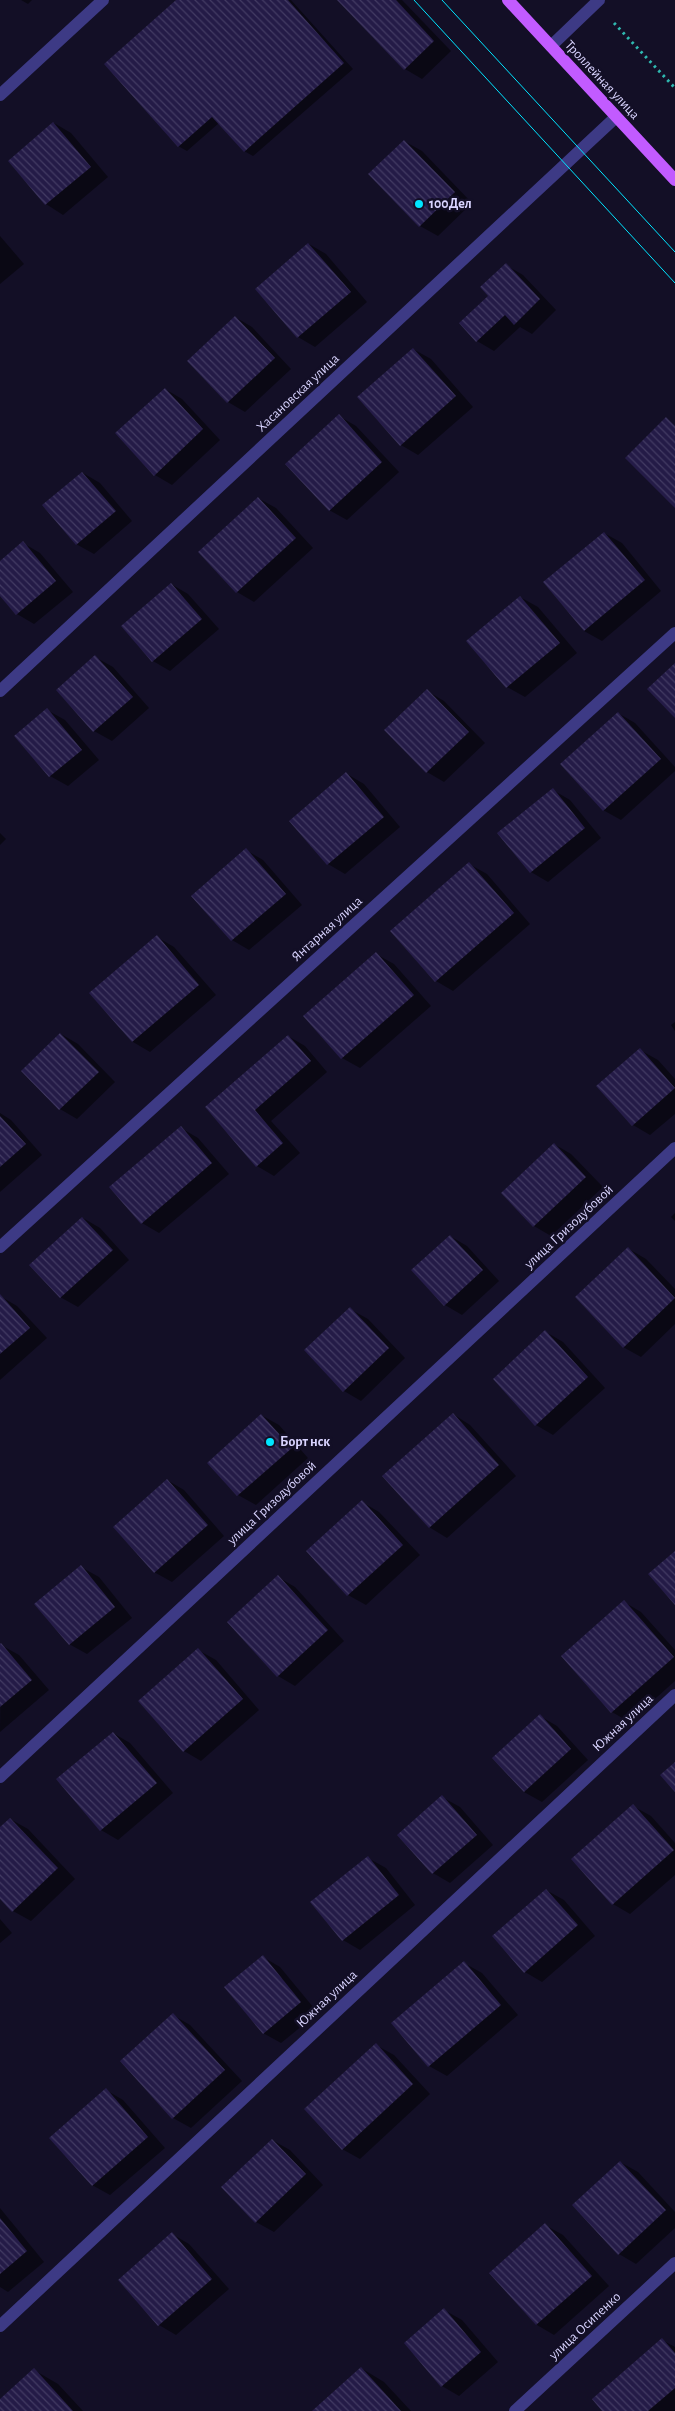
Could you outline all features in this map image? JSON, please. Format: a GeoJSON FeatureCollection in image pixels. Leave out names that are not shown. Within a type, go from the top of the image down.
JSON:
{"type":"FeatureCollection","features":[{"type":"Feature","properties":{"kind":"main road","name":"Троллейная улица"},"geometry":{"type":"LineString","coordinates":[[508,0],[675,180]]}},
{"type":"Feature","properties":{"kind":"street"},"geometry":{"type":"LineString","coordinates":[[0,95],[103,0]]}},
{"type":"Feature","properties":{"kind":"street"},"geometry":{"type":"LineString","coordinates":[[551,46],[597,2]]}},
{"type":"Feature","properties":{"kind":"street","name":"Хасановская улица"},"geometry":{"type":"LineString","coordinates":[[0,691],[616,117]]}},
{"type":"Feature","properties":{"kind":"street","name":"Янтарная улица"},"geometry":{"type":"LineString","coordinates":[[0,1247],[675,633]]}},
{"type":"Feature","properties":{"kind":"street","name":"улица Гризодубовой"},"geometry":{"type":"LineString","coordinates":[[0,1777],[675,1148]]}},
{"type":"Feature","properties":{"kind":"street","name":"Южная улица"},"geometry":{"type":"LineString","coordinates":[[0,2326],[675,1695]]}},
{"type":"Feature","properties":{"kind":"street","name":"улица Осипенко"},"geometry":{"type":"LineString","coordinates":[[515,2411],[675,2263]]}},
{"type":"Feature","properties":{"kind":"path"},"geometry":{"type":"LineString","coordinates":[[597,2],[675,88]]}},
{"type":"Feature","properties":{"kind":"building"},"geometry":{"type":"Polygon","coordinates":[[[176,0],[288,0],[344,63],[244,152],[212,117],[178,147],[104,64],[176,0]]]}},
{"type":"Feature","properties":{"kind":"building"},"geometry":{"type":"Polygon","coordinates":[[[337,0],[396,0],[434,41],[404,70],[337,0]]]}},
{"type":"Feature","properties":{"kind":"building"},"geometry":{"type":"Polygon","coordinates":[[[53,122],[91,167],[45,205],[8,161],[53,122]]]}},
{"type":"Feature","properties":{"kind":"building"},"geometry":{"type":"Polygon","coordinates":[[[404,140],[455,192],[419,227],[368,174],[404,140]]]}},
{"type":"Feature","properties":{"kind":"building"},"geometry":{"type":"Polygon","coordinates":[[[308,243],[351,292],[297,338],[255,289],[308,243]]]}},
{"type":"Feature","properties":{"kind":"building"},"geometry":{"type":"Polygon","coordinates":[[[506,263],[540,299],[514,325],[505,315],[476,342],[459,323],[488,296],[480,287],[506,263]]]}},
{"type":"Feature","properties":{"kind":"building"},"geometry":{"type":"Polygon","coordinates":[[[235,316],[275,358],[227,403],[187,361],[235,316]]]}},
{"type":"Feature","properties":{"kind":"building"},"geometry":{"type":"Polygon","coordinates":[[[413,348],[456,396],[400,446],[357,397],[413,348]]]}},
{"type":"Feature","properties":{"kind":"building"},"geometry":{"type":"Polygon","coordinates":[[[165,388],[203,429],[154,476],[115,433],[165,388]]]}},
{"type":"Feature","properties":{"kind":"building"},"geometry":{"type":"Polygon","coordinates":[[[339,414],[382,462],[329,511],[285,464],[339,414]]]}},
{"type":"Feature","properties":{"kind":"building"},"geometry":{"type":"Polygon","coordinates":[[[666,417],[675,426],[675,508],[625,458],[666,417]]]}},
{"type":"Feature","properties":{"kind":"building"},"geometry":{"type":"Polygon","coordinates":[[[82,472],[116,511],[76,545],[42,505],[82,472]]]}},
{"type":"Feature","properties":{"kind":"building"},"geometry":{"type":"Polygon","coordinates":[[[258,497],[296,538],[236,593],[198,552],[258,497]]]}},
{"type":"Feature","properties":{"kind":"building"},"geometry":{"type":"Polygon","coordinates":[[[604,532],[645,580],[584,631],[543,582],[604,532]]]}},
{"type":"Feature","properties":{"kind":"building"},"geometry":{"type":"Polygon","coordinates":[[[23,541],[56,581],[16,615],[0,596],[0,561],[23,541]]]}},
{"type":"Feature","properties":{"kind":"building"},"geometry":{"type":"Polygon","coordinates":[[[171,583],[202,619],[152,662],[121,626],[171,583]]]}},
{"type":"Feature","properties":{"kind":"building"},"geometry":{"type":"Polygon","coordinates":[[[520,596],[560,643],[506,688],[466,641],[520,596]]]}},
{"type":"Feature","properties":{"kind":"building"},"geometry":{"type":"Polygon","coordinates":[[[95,655],[133,697],[93,732],[56,690],[95,655]]]}},
{"type":"Feature","properties":{"kind":"building"},"geometry":{"type":"Polygon","coordinates":[[[675,663],[675,718],[647,689],[675,663]]]}},
{"type":"Feature","properties":{"kind":"building"},"geometry":{"type":"Polygon","coordinates":[[[427,689],[469,732],[426,773],[384,730],[427,689]]]}},
{"type":"Feature","properties":{"kind":"building"},"geometry":{"type":"Polygon","coordinates":[[[47,708],[82,750],[49,777],[14,736],[47,708]]]}},
{"type":"Feature","properties":{"kind":"building"},"geometry":{"type":"Polygon","coordinates":[[[618,712],[661,759],[603,811],[560,764],[618,712]]]}},
{"type":"Feature","properties":{"kind":"building"},"geometry":{"type":"Polygon","coordinates":[[[346,772],[384,817],[327,865],[289,821],[346,772]]]}},
{"type":"Feature","properties":{"kind":"building"},"geometry":{"type":"Polygon","coordinates":[[[553,788],[585,828],[530,873],[497,833],[553,788]]]}},
{"type":"Feature","properties":{"kind":"building"},"geometry":{"type":"Polygon","coordinates":[[[246,848],[286,894],[231,941],[191,896],[246,848]]]}},
{"type":"Feature","properties":{"kind":"building"},"geometry":{"type":"Polygon","coordinates":[[[469,862],[514,913],[435,982],[390,931],[469,862]]]}},
{"type":"Feature","properties":{"kind":"building"},"geometry":{"type":"Polygon","coordinates":[[[157,935],[199,985],[132,1042],[89,993],[157,935]]]}},
{"type":"Feature","properties":{"kind":"building"},"geometry":{"type":"Polygon","coordinates":[[[376,952],[414,995],[341,1059],[303,1016],[376,952]]]}},
{"type":"Feature","properties":{"kind":"building"},"geometry":{"type":"Polygon","coordinates":[[[60,1033],[99,1072],[59,1110],[21,1071],[60,1033]]]}},
{"type":"Feature","properties":{"kind":"building"},"geometry":{"type":"Polygon","coordinates":[[[288,1035],[311,1061],[255,1110],[283,1143],[256,1167],[205,1107],[288,1035]]]}},
{"type":"Feature","properties":{"kind":"building"},"geometry":{"type":"Polygon","coordinates":[[[640,1048],[675,1088],[632,1126],[596,1086],[640,1048]]]}},
{"type":"Feature","properties":{"kind":"building"},"geometry":{"type":"Polygon","coordinates":[[[0,1116],[26,1144],[0,1167],[0,1116]]]}},
{"type":"Feature","properties":{"kind":"building"},"geometry":{"type":"Polygon","coordinates":[[[181,1126],[212,1163],[141,1224],[109,1187],[181,1126]]]}},
{"type":"Feature","properties":{"kind":"building"},"geometry":{"type":"Polygon","coordinates":[[[554,1143],[586,1177],[533,1227],[501,1193],[554,1143]]]}},
{"type":"Feature","properties":{"kind":"building"},"geometry":{"type":"Polygon","coordinates":[[[82,1217],[113,1250],[60,1298],[29,1265],[82,1217]]]}},
{"type":"Feature","properties":{"kind":"building"},"geometry":{"type":"Polygon","coordinates":[[[450,1235],[483,1270],[444,1306],[411,1270],[450,1235]]]}},
{"type":"Feature","properties":{"kind":"building"},"geometry":{"type":"Polygon","coordinates":[[[628,1247],[675,1298],[623,1348],[575,1297],[628,1247]]]}},
{"type":"Feature","properties":{"kind":"building"},"geometry":{"type":"Polygon","coordinates":[[[0,1294],[30,1328],[0,1354],[0,1294]]]}},
{"type":"Feature","properties":{"kind":"building"},"geometry":{"type":"Polygon","coordinates":[[[350,1307],[389,1348],[343,1392],[304,1350],[350,1307]]]}},
{"type":"Feature","properties":{"kind":"building"},"geometry":{"type":"Polygon","coordinates":[[[545,1330],[588,1377],[535,1426],[493,1379],[545,1330]]]}},
{"type":"Feature","properties":{"kind":"building"},"geometry":{"type":"Polygon","coordinates":[[[453,1413],[499,1465],[429,1528],[382,1476],[453,1413]]]}},
{"type":"Feature","properties":{"kind":"building"},"geometry":{"type":"Polygon","coordinates":[[[261,1414],[292,1448],[237,1496],[207,1463],[261,1414]]]}},
{"type":"Feature","properties":{"kind":"building"},"geometry":{"type":"Polygon","coordinates":[[[167,1479],[208,1525],[154,1573],[113,1527],[167,1479]]]}},
{"type":"Feature","properties":{"kind":"building"},"geometry":{"type":"Polygon","coordinates":[[[362,1500],[403,1545],[347,1596],[306,1551],[362,1500]]]}},
{"type":"Feature","properties":{"kind":"building"},"geometry":{"type":"Polygon","coordinates":[[[675,1551],[675,1605],[648,1574],[675,1551]]]}},
{"type":"Feature","properties":{"kind":"building"},"geometry":{"type":"Polygon","coordinates":[[[81,1565],[115,1607],[69,1645],[34,1604],[81,1565]]]}},
{"type":"Feature","properties":{"kind":"building"},"geometry":{"type":"Polygon","coordinates":[[[278,1575],[328,1630],[277,1677],[227,1622],[278,1575]]]}},
{"type":"Feature","properties":{"kind":"building"},"geometry":{"type":"Polygon","coordinates":[[[624,1600],[674,1657],[611,1713],[561,1656],[624,1600]]]}},
{"type":"Feature","properties":{"kind":"building"},"geometry":{"type":"Polygon","coordinates":[[[0,1644],[32,1680],[0,1707],[0,1644]]]}},
{"type":"Feature","properties":{"kind":"building"},"geometry":{"type":"Polygon","coordinates":[[[198,1648],[243,1699],[183,1752],[138,1701],[198,1648]]]}},
{"type":"Feature","properties":{"kind":"building"},"geometry":{"type":"Polygon","coordinates":[[[540,1714],[571,1749],[524,1792],[492,1758],[540,1714]]]}},
{"type":"Feature","properties":{"kind":"building"},"geometry":{"type":"Polygon","coordinates":[[[113,1732],[157,1783],[100,1831],[56,1779],[113,1732]]]}},
{"type":"Feature","properties":{"kind":"building"},"geometry":{"type":"Polygon","coordinates":[[[675,1762],[675,1792],[660,1775],[675,1762]]]}},
{"type":"Feature","properties":{"kind":"building"},"geometry":{"type":"Polygon","coordinates":[[[442,1795],[477,1835],[432,1874],[397,1835],[442,1795]]]}},
{"type":"Feature","properties":{"kind":"building"},"geometry":{"type":"Polygon","coordinates":[[[633,1804],[674,1850],[612,1905],[571,1859],[633,1804]]]}},
{"type":"Feature","properties":{"kind":"building"},"geometry":{"type":"Polygon","coordinates":[[[10,1818],[58,1868],[12,1912],[0,1899],[0,1827],[10,1818]]]}},
{"type":"Feature","properties":{"kind":"building"},"geometry":{"type":"Polygon","coordinates":[[[368,1856],[399,1895],[342,1941],[310,1902],[368,1856]]]}},
{"type":"Feature","properties":{"kind":"building"},"geometry":{"type":"Polygon","coordinates":[[[546,1889],[578,1925],[524,1973],[492,1936],[546,1889]]]}},
{"type":"Feature","properties":{"kind":"building"},"geometry":{"type":"Polygon","coordinates":[[[263,1955],[301,2002],[263,2034],[224,1987],[263,1955]]]}},
{"type":"Feature","properties":{"kind":"building"},"geometry":{"type":"Polygon","coordinates":[[[464,1961],[501,2005],[428,2067],[391,2023],[464,1961]]]}},
{"type":"Feature","properties":{"kind":"building"},"geometry":{"type":"Polygon","coordinates":[[[173,2013],[225,2070],[172,2119],[120,2061],[173,2013]]]}},
{"type":"Feature","properties":{"kind":"building"},"geometry":{"type":"Polygon","coordinates":[[[376,2043],[413,2084],[342,2150],[304,2109],[376,2043]]]}},
{"type":"Feature","properties":{"kind":"building"},"geometry":{"type":"Polygon","coordinates":[[[106,2088],[148,2137],[92,2186],[49,2138],[106,2088]]]}},
{"type":"Feature","properties":{"kind":"building"},"geometry":{"type":"Polygon","coordinates":[[[272,2139],[306,2174],[255,2223],[221,2187],[272,2139]]]}},
{"type":"Feature","properties":{"kind":"building"},"geometry":{"type":"Polygon","coordinates":[[[620,2161],[666,2210],[618,2255],[572,2205],[620,2161]]]}},
{"type":"Feature","properties":{"kind":"building"},"geometry":{"type":"Polygon","coordinates":[[[0,2218],[27,2251],[0,2274],[0,2218]]]}},
{"type":"Feature","properties":{"kind":"building"},"geometry":{"type":"Polygon","coordinates":[[[545,2223],[592,2276],[536,2325],[489,2273],[545,2223]]]}},
{"type":"Feature","properties":{"kind":"building"},"geometry":{"type":"Polygon","coordinates":[[[172,2232],[212,2279],[158,2326],[118,2280],[172,2232]]]}},
{"type":"Feature","properties":{"kind":"building"},"geometry":{"type":"Polygon","coordinates":[[[444,2308],[481,2352],[441,2387],[404,2343],[444,2308]]]}},
{"type":"Feature","properties":{"kind":"building"},"geometry":{"type":"Polygon","coordinates":[[[662,2338],[675,2353],[675,2388],[648,2411],[602,2411],[592,2399],[662,2338]]]}},
{"type":"Feature","properties":{"kind":"building"},"geometry":{"type":"Polygon","coordinates":[[[361,2367],[401,2411],[312,2411],[361,2367]]]}},
{"type":"Feature","properties":{"kind":"building"},"geometry":{"type":"Polygon","coordinates":[[[34,2368],[73,2411],[0,2411],[0,2399],[34,2368]]]}},
{"type":"Feature","properties":{"kind":"tram line"},"geometry":{"type":"LineString","coordinates":[[414,0],[675,283]]}},
{"type":"Feature","properties":{"kind":"tram line"},"geometry":{"type":"LineString","coordinates":[[442,0],[675,252]]}},
{"type":"Feature","properties":{"kind":"place","name":"100Дел"},"geometry":{"type":"Point","coordinates":[419,204]}},
{"type":"Feature","properties":{"kind":"place","name":"Борт нск"},"geometry":{"type":"Point","coordinates":[270,1442]}}]}
